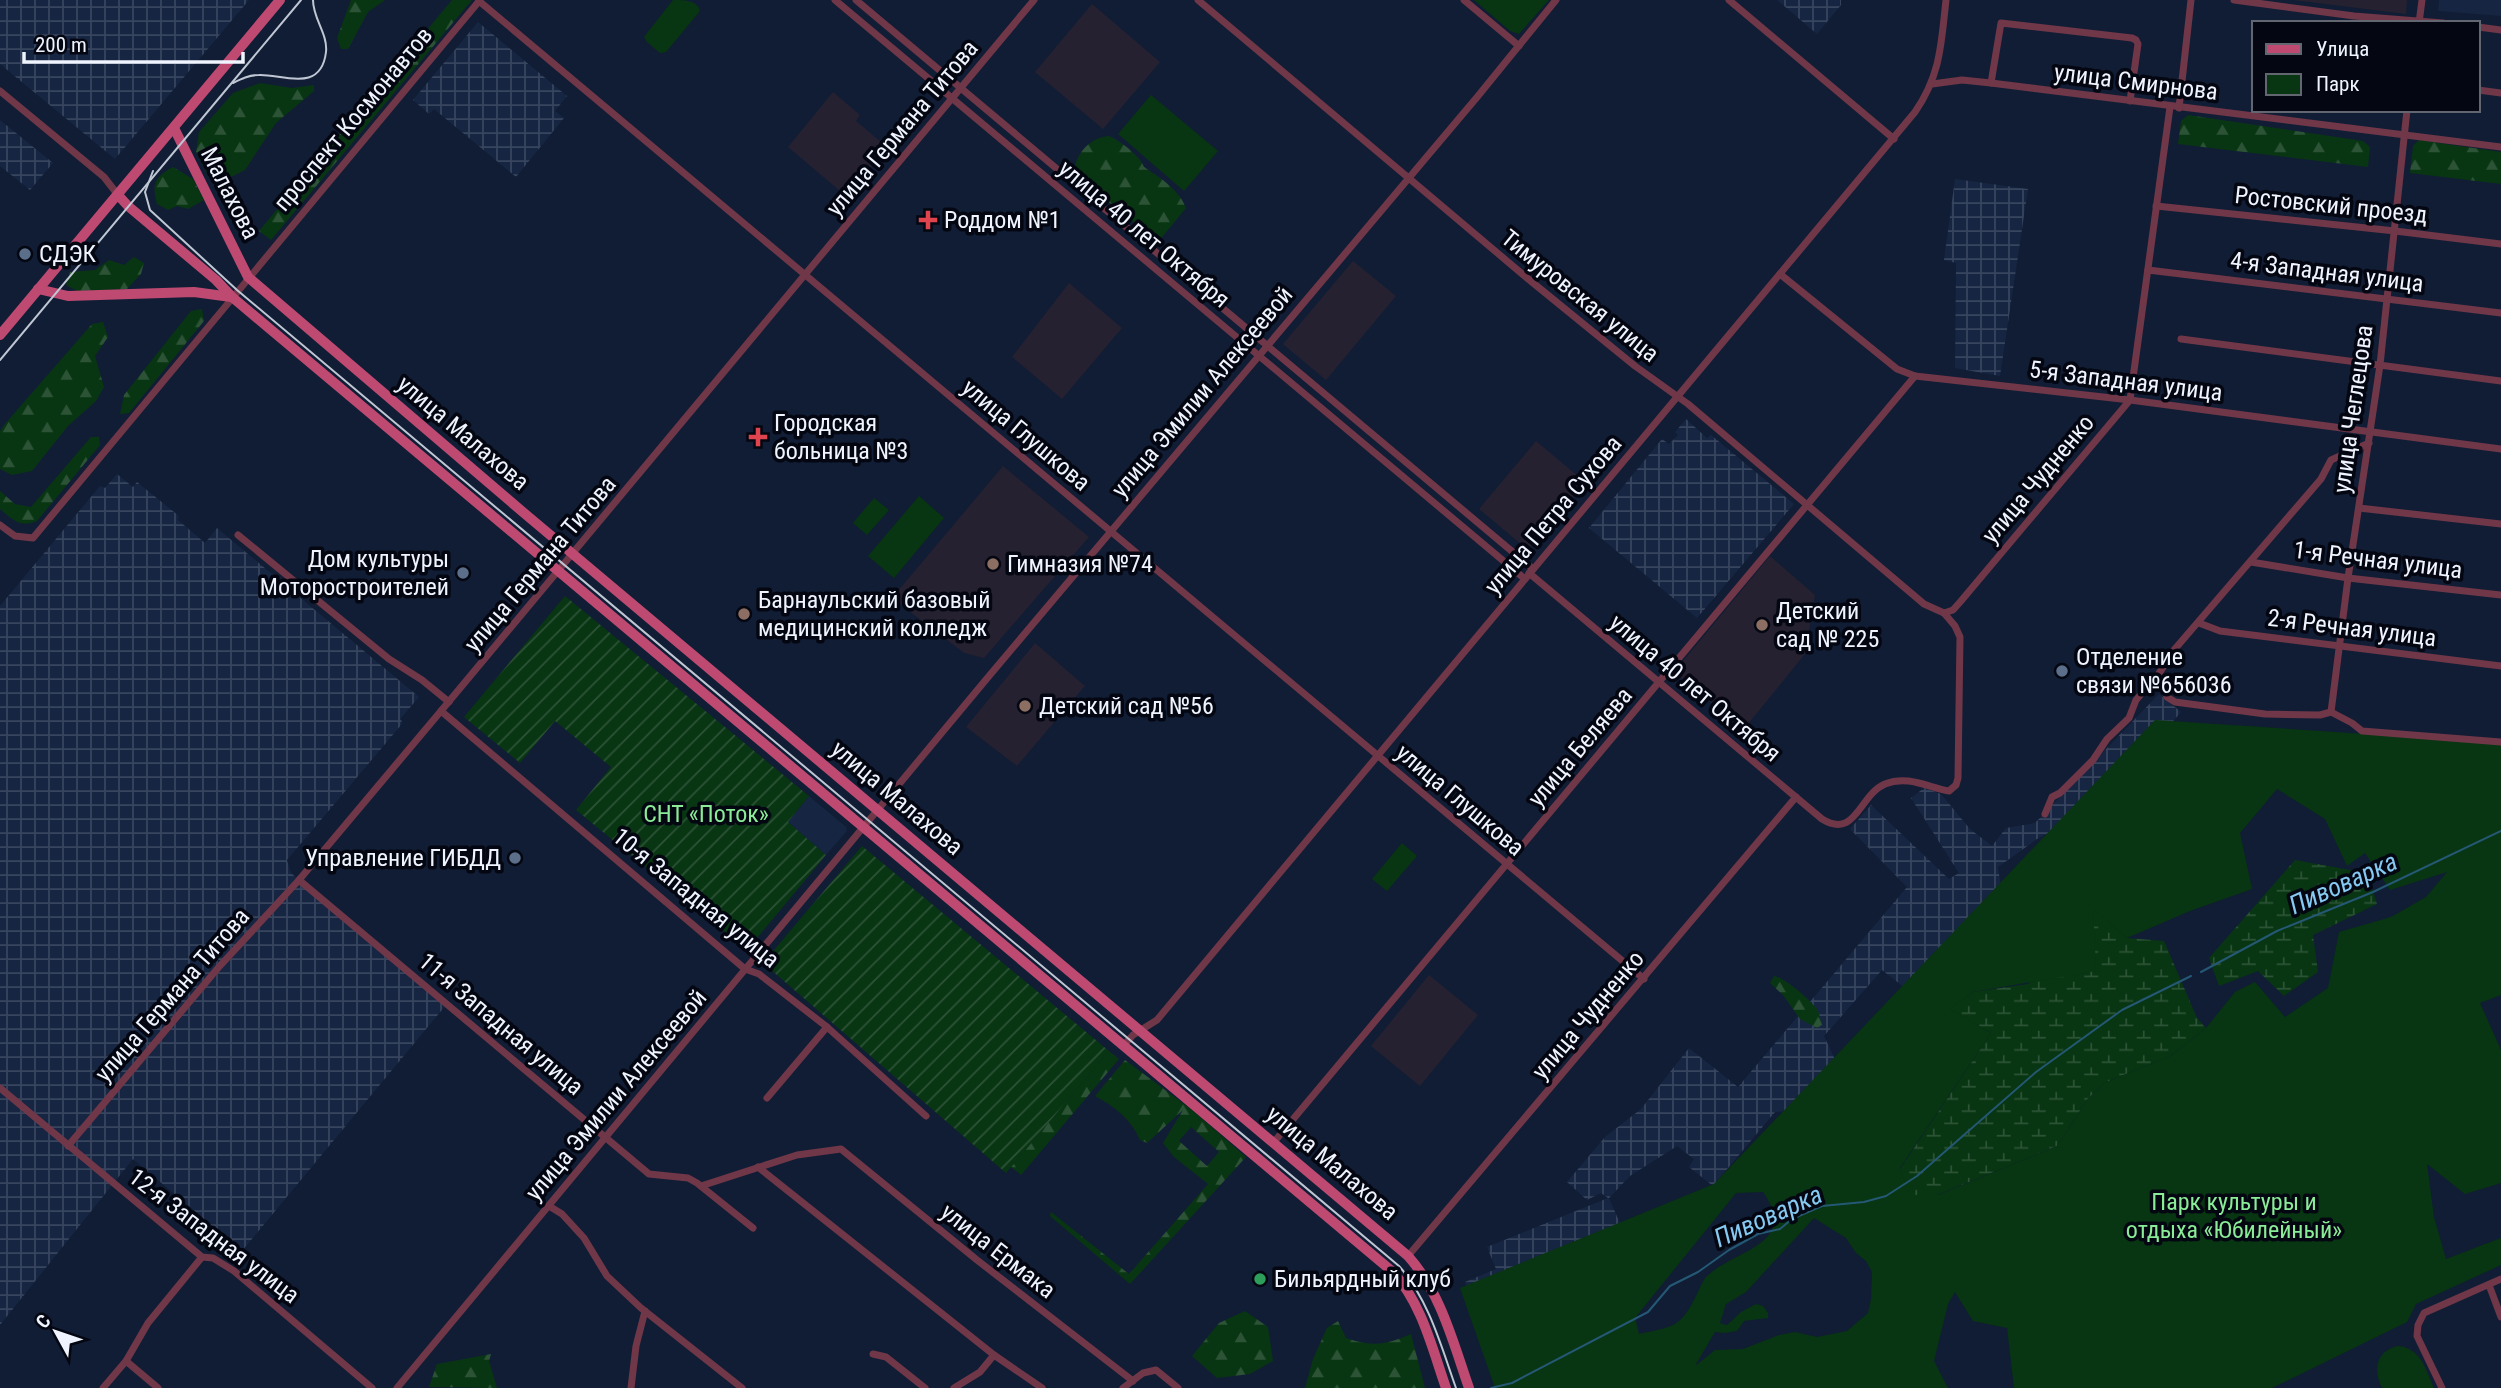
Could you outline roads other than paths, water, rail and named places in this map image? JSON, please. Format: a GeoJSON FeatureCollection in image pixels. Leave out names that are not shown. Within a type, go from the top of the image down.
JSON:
{"type":"FeatureCollection","features":[{"type":"Feature","properties":{"kind":"main road"},"geometry":{"type":"LineString","coordinates":[[0,335],[280,0]]}},
{"type":"Feature","properties":{"kind":"main road","name":"Малахова"},"geometry":{"type":"LineString","coordinates":[[174,128],[248,277]]}},
{"type":"Feature","properties":{"kind":"main road"},"geometry":{"type":"LineString","coordinates":[[118,195],[232,297]]}},
{"type":"Feature","properties":{"kind":"main road","name":"улица Малахова"},"geometry":{"type":"LineString","coordinates":[[248,277],[1409,1256],[1435,1295],[1469,1388]]}},
{"type":"Feature","properties":{"kind":"main road"},"geometry":{"type":"LineString","coordinates":[[38,289],[68,296],[194,292],[232,297]]}},
{"type":"Feature","properties":{"kind":"main road","name":"улица Малахова"},"geometry":{"type":"LineString","coordinates":[[232,297],[1394,1272],[1415,1304],[1446,1388]]}},
{"type":"Feature","properties":{"kind":"street","name":"улица 40 лет Октября"},"geometry":{"type":"LineString","coordinates":[[835,0],[1259,356],[1529,574]]}},
{"type":"Feature","properties":{"kind":"street","name":"улица 40 лет Октября"},"geometry":{"type":"LineString","coordinates":[[856,0],[1268,344],[1529,574],[1822,819],[1839,826],[1847,824],[1875,790],[1885,784],[1901,780],[1920,781],[1949,791],[1956,785],[1960,636],[1944,612]]}},
{"type":"Feature","properties":{"kind":"street","name":"улица Германа Титова"},"geometry":{"type":"LineString","coordinates":[[68,1146],[218,968],[299,880],[652,461],[1034,0]]}},
{"type":"Feature","properties":{"kind":"street","name":"Тимуровская улица"},"geometry":{"type":"LineString","coordinates":[[1198,0],[1597,336],[1678,397],[1924,604],[1944,612]]}},
{"type":"Feature","properties":{"kind":"street"},"geometry":{"type":"LineString","coordinates":[[1464,0],[1519,46]]}},
{"type":"Feature","properties":{"kind":"street","name":"улица Эмилии Алексеевой"},"geometry":{"type":"LineString","coordinates":[[397,1388],[1556,0]]}},
{"type":"Feature","properties":{"kind":"street"},"geometry":{"type":"LineString","coordinates":[[1729,0],[1894,139]]}},
{"type":"Feature","properties":{"kind":"street","name":"улица Петра Сухова"},"geometry":{"type":"LineString","coordinates":[[1125,1045],[1141,1029],[1157,1020],[1894,139],[1933,84],[1938,67],[1945,0]]}},
{"type":"Feature","properties":{"kind":"street"},"geometry":{"type":"LineString","coordinates":[[2130,400],[2157,206],[2191,0]]}},
{"type":"Feature","properties":{"kind":"street"},"geometry":{"type":"LineString","coordinates":[[2234,0],[2408,21]]}},
{"type":"Feature","properties":{"kind":"street"},"geometry":{"type":"LineString","coordinates":[[2419,21],[2422,0]]}},
{"type":"Feature","properties":{"kind":"street","name":"улица Глушкова"},"geometry":{"type":"LineString","coordinates":[[480,1],[1644,979]]}},
{"type":"Feature","properties":{"kind":"street","name":"проспект Космонавтов"},"geometry":{"type":"LineString","coordinates":[[0,525],[15,536],[33,538],[480,1]]}},
{"type":"Feature","properties":{"kind":"street"},"geometry":{"type":"LineString","coordinates":[[1991,83],[2000,23],[2132,38],[2138,44],[2130,101]]}},
{"type":"Feature","properties":{"kind":"street"},"geometry":{"type":"LineString","coordinates":[[2480,27],[2501,30]]}},
{"type":"Feature","properties":{"kind":"street","name":"улица Смирнова"},"geometry":{"type":"LineString","coordinates":[[1933,84],[1962,80],[1991,83],[2501,147]]}},
{"type":"Feature","properties":{"kind":"street"},"geometry":{"type":"LineString","coordinates":[[2480,90],[2501,93]]}},
{"type":"Feature","properties":{"kind":"street"},"geometry":{"type":"LineString","coordinates":[[0,92],[104,177],[118,195]]}},
{"type":"Feature","properties":{"kind":"street","name":"улица Чеглецова"},"geometry":{"type":"LineString","coordinates":[[2331,712],[2380,365],[2407,112]]}},
{"type":"Feature","properties":{"kind":"street","name":"Ростовский проезд"},"geometry":{"type":"LineString","coordinates":[[2157,206],[2501,244]]}},
{"type":"Feature","properties":{"kind":"street","name":"4-я Западная улица"},"geometry":{"type":"LineString","coordinates":[[2148,270],[2501,313]]}},
{"type":"Feature","properties":{"kind":"street","name":"5-я Западная улица"},"geometry":{"type":"LineString","coordinates":[[1780,274],[1897,369],[1915,376],[2130,400],[2501,449]]}},
{"type":"Feature","properties":{"kind":"street"},"geometry":{"type":"LineString","coordinates":[[2182,339],[2501,381]]}},
{"type":"Feature","properties":{"kind":"street","name":"улица Беляева"},"geometry":{"type":"LineString","coordinates":[[1274,1142],[1915,376]]}},
{"type":"Feature","properties":{"kind":"street","name":"улица Чудненко"},"geometry":{"type":"LineString","coordinates":[[1944,612],[1953,610],[1961,601],[2130,400]]}},
{"type":"Feature","properties":{"kind":"street"},"geometry":{"type":"LineString","coordinates":[[2045,814],[2052,797],[2060,793],[2093,760],[2107,739],[2129,718],[2136,700],[2158,675],[2174,650],[2321,479],[2331,460],[2369,443]]}},
{"type":"Feature","properties":{"kind":"street"},"geometry":{"type":"LineString","coordinates":[[2359,508],[2501,524]]}},
{"type":"Feature","properties":{"kind":"street"},"geometry":{"type":"LineString","coordinates":[[238,535],[388,659],[422,680],[449,702]]}},
{"type":"Feature","properties":{"kind":"street","name":"1-я Речная улица"},"geometry":{"type":"LineString","coordinates":[[2251,562],[2348,578],[2501,595]]}},
{"type":"Feature","properties":{"kind":"street","name":"2-я Речная улица"},"geometry":{"type":"LineString","coordinates":[[2199,623],[2220,631],[2501,666]]}},
{"type":"Feature","properties":{"kind":"street"},"geometry":{"type":"LineString","coordinates":[[2158,675],[2167,697],[2175,702],[2264,715],[2320,715],[2331,712],[2362,731],[2501,742]]}},
{"type":"Feature","properties":{"kind":"street","name":"10-я Западная улица"},"geometry":{"type":"LineString","coordinates":[[441,711],[746,969],[759,974],[827,1027],[926,1116]]}},
{"type":"Feature","properties":{"kind":"street","name":"улица Чудненко"},"geometry":{"type":"LineString","coordinates":[[1409,1256],[1796,797]]}},
{"type":"Feature","properties":{"kind":"street","name":"11-я Западная улица"},"geometry":{"type":"LineString","coordinates":[[299,880],[649,1174],[688,1178],[753,1228]]}},
{"type":"Feature","properties":{"kind":"street"},"geometry":{"type":"LineString","coordinates":[[767,1098],[827,1027]]}},
{"type":"Feature","properties":{"kind":"street","name":"12-я Западная улица"},"geometry":{"type":"LineString","coordinates":[[0,1088],[202,1257],[213,1258],[234,1271],[372,1388]]}},
{"type":"Feature","properties":{"kind":"street","name":"улица Ермака"},"geometry":{"type":"LineString","coordinates":[[758,1167],[797,1155],[841,1149],[1133,1381]]}},
{"type":"Feature","properties":{"kind":"street"},"geometry":{"type":"LineString","coordinates":[[701,1186],[758,1167],[994,1355],[1042,1388]]}},
{"type":"Feature","properties":{"kind":"street"},"geometry":{"type":"LineString","coordinates":[[549,1206],[562,1214],[584,1238],[607,1276],[645,1311],[742,1388]]}},
{"type":"Feature","properties":{"kind":"street"},"geometry":{"type":"LineString","coordinates":[[103,1388],[126,1361],[148,1324],[202,1257]]}},
{"type":"Feature","properties":{"kind":"street"},"geometry":{"type":"LineString","coordinates":[[2442,1388],[2417,1336],[2418,1325],[2424,1313],[2501,1279]]}},
{"type":"Feature","properties":{"kind":"street"},"geometry":{"type":"LineString","coordinates":[[2488,1285],[2501,1317]]}},
{"type":"Feature","properties":{"kind":"street"},"geometry":{"type":"LineString","coordinates":[[631,1388],[636,1346],[645,1311]]}},
{"type":"Feature","properties":{"kind":"street"},"geometry":{"type":"LineString","coordinates":[[873,1354],[893,1361],[925,1388]]}},
{"type":"Feature","properties":{"kind":"street"},"geometry":{"type":"LineString","coordinates":[[954,1388],[980,1372],[994,1355]]}},
{"type":"Feature","properties":{"kind":"street"},"geometry":{"type":"LineString","coordinates":[[126,1361],[158,1388]]}},
{"type":"Feature","properties":{"kind":"street"},"geometry":{"type":"LineString","coordinates":[[1123,1388],[1143,1373],[1156,1370],[1178,1388]]}},
{"type":"Feature","properties":{"kind":"waterway","name":"Пивоварка"},"geometry":{"type":"LineString","coordinates":[[2201,972],[2277,931],[2373,892],[2501,831]]}},
{"type":"Feature","properties":{"kind":"waterway","name":"Пивоварка"},"geometry":{"type":"LineString","coordinates":[[1491,1388],[1512,1383],[1648,1312],[1670,1286],[1698,1272],[1758,1234],[1780,1229],[1792,1219],[1822,1206],[1864,1202],[1886,1196],[1917,1176],[2036,1072],[2122,1010],[2191,976]]}},
{"type":"Feature","properties":{"kind":"tram line"},"geometry":{"type":"LineString","coordinates":[[0,360],[301,0]]}},
{"type":"Feature","properties":{"kind":"tram line"},"geometry":{"type":"LineString","coordinates":[[233,83],[255,75],[299,79],[317,73],[323,65],[326,45],[313,0]]}},
{"type":"Feature","properties":{"kind":"tram line"},"geometry":{"type":"LineString","coordinates":[[153,171],[145,192],[150,210],[237,290],[1399,1266],[1426,1308],[1456,1388]]}},
{"type":"Feature","properties":{"kind":"place","name":"Роддом №1"},"geometry":{"type":"Point","coordinates":[928,220]}},
{"type":"Feature","properties":{"kind":"place","name":"СДЭК"},"geometry":{"type":"Point","coordinates":[25,254]}},
{"type":"Feature","properties":{"kind":"place","name":"Городская больница №3"},"geometry":{"type":"Point","coordinates":[758,437]}},
{"type":"Feature","properties":{"kind":"place","name":"Гимназия №74"},"geometry":{"type":"Point","coordinates":[993,564]}},
{"type":"Feature","properties":{"kind":"place","name":"Дом культуры Моторостроителей"},"geometry":{"type":"Point","coordinates":[463,573]}},
{"type":"Feature","properties":{"kind":"place","name":"Барнаульский базовый медицинский колледж"},"geometry":{"type":"Point","coordinates":[744,614]}},
{"type":"Feature","properties":{"kind":"place","name":"Детский сад № 225"},"geometry":{"type":"Point","coordinates":[1762,625]}},
{"type":"Feature","properties":{"kind":"place","name":"Отделение связи №656036"},"geometry":{"type":"Point","coordinates":[2062,671]}},
{"type":"Feature","properties":{"kind":"place","name":"Детский сад №56"},"geometry":{"type":"Point","coordinates":[1025,706]}},
{"type":"Feature","properties":{"kind":"place","name":"Управление ГИБДД"},"geometry":{"type":"Point","coordinates":[515,858]}},
{"type":"Feature","properties":{"kind":"place","name":"Бильярдный клуб"},"geometry":{"type":"Point","coordinates":[1260,1279]}},
{"type":"Feature","properties":{"kind":"park label","name":"СНТ «Поток»"},"geometry":{"type":"Point","coordinates":[706,814]}},
{"type":"Feature","properties":{"kind":"park label","name":"Парк культуры и отдыха «Юбилейный»"},"geometry":{"type":"Point","coordinates":[2234,1216]}}]}
